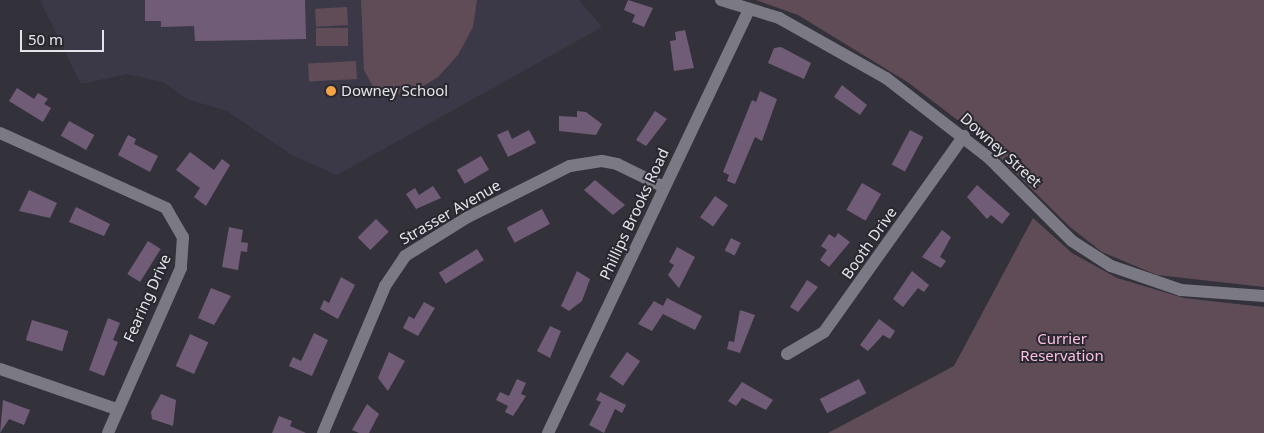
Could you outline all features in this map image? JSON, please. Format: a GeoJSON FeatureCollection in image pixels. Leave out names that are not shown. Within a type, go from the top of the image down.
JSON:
{"type":"FeatureCollection","features":[{"type":"Feature","properties":{"kind":"street","name":"Downey Street"},"geometry":{"type":"LineString","coordinates":[[720,0],[779,18],[838,49],[964,136],[1072,241],[1111,266],[1181,290],[1264,296]]}},
{"type":"Feature","properties":{"kind":"street","name":"Phillips Brooks Road"},"geometry":{"type":"LineString","coordinates":[[548,433],[749,9]]}},
{"type":"Feature","properties":{"kind":"street","name":"Fearing Drive"},"geometry":{"type":"LineString","coordinates":[[0,133],[166,208],[183,236],[181,268],[116,409],[108,433]]}},
{"type":"Feature","properties":{"kind":"street","name":"Booth Drive"},"geometry":{"type":"LineString","coordinates":[[787,354],[824,332],[964,136]]}},
{"type":"Feature","properties":{"kind":"street","name":"Strasser Avenue"},"geometry":{"type":"LineString","coordinates":[[323,433],[384,286],[405,256],[468,217],[570,166],[602,161],[617,164],[664,187]]}},
{"type":"Feature","properties":{"kind":"street"},"geometry":{"type":"LineString","coordinates":[[0,369],[116,409]]}},
{"type":"Feature","properties":{"kind":"shaded area","name":"Downey School"},"geometry":{"type":"Polygon","coordinates":[[[40,0],[579,0],[602,27],[337,175],[292,155],[227,111],[187,99],[163,82],[127,74],[81,84],[40,0]]]}},
{"type":"Feature","properties":{"kind":"green space"},"geometry":{"type":"Polygon","coordinates":[[[361,0],[477,0],[473,27],[458,55],[438,77],[413,92],[378,96],[364,70],[361,0]]]}},
{"type":"Feature","properties":{"kind":"green space"},"geometry":{"type":"Polygon","coordinates":[[[756,0],[1264,0],[1264,287],[1157,275],[1102,252],[1070,227],[977,135],[909,83],[798,15],[756,0]]]}},
{"type":"Feature","properties":{"kind":"green space"},"geometry":{"type":"Polygon","coordinates":[[[347,7],[348,25],[316,27],[315,9],[347,7]]]}},
{"type":"Feature","properties":{"kind":"green space"},"geometry":{"type":"Polygon","coordinates":[[[316,28],[348,28],[348,46],[316,46],[316,28]]]}},
{"type":"Feature","properties":{"kind":"green space"},"geometry":{"type":"Polygon","coordinates":[[[356,61],[357,79],[309,81],[308,64],[356,61]]]}},
{"type":"Feature","properties":{"kind":"green space","name":"Currier Reservation"},"geometry":{"type":"Polygon","coordinates":[[[1033,218],[1072,253],[1117,278],[1184,298],[1264,307],[1264,433],[828,433],[954,366],[1033,218]]]}},
{"type":"Feature","properties":{"kind":"building"},"geometry":{"type":"Polygon","coordinates":[[[145,0],[305,0],[306,39],[195,41],[194,26],[161,27],[161,21],[145,21],[145,0]]]}},
{"type":"Feature","properties":{"kind":"building"},"geometry":{"type":"Polygon","coordinates":[[[628,0],[653,8],[644,27],[632,22],[635,15],[624,10],[628,0]]]}},
{"type":"Feature","properties":{"kind":"building"},"geometry":{"type":"Polygon","coordinates":[[[685,30],[694,68],[674,71],[670,41],[676,40],[675,32],[685,30]]]}},
{"type":"Feature","properties":{"kind":"building"},"geometry":{"type":"Polygon","coordinates":[[[781,47],[811,63],[804,79],[768,63],[774,48],[781,47]]]}},
{"type":"Feature","properties":{"kind":"building"},"geometry":{"type":"Polygon","coordinates":[[[842,85],[867,105],[860,115],[834,97],[842,85]]]}},
{"type":"Feature","properties":{"kind":"building"},"geometry":{"type":"Polygon","coordinates":[[[17,88],[34,99],[38,93],[48,99],[44,104],[51,108],[43,122],[9,101],[17,88]]]}},
{"type":"Feature","properties":{"kind":"building"},"geometry":{"type":"Polygon","coordinates":[[[760,91],[777,99],[762,141],[755,137],[735,184],[727,181],[729,175],[723,172],[752,100],[756,102],[760,91]]]}},
{"type":"Feature","properties":{"kind":"building"},"geometry":{"type":"Polygon","coordinates":[[[577,111],[586,112],[602,124],[596,135],[559,131],[559,116],[577,117],[577,111]]]}},
{"type":"Feature","properties":{"kind":"building"},"geometry":{"type":"Polygon","coordinates":[[[655,111],[667,119],[646,146],[636,140],[655,111]]]}},
{"type":"Feature","properties":{"kind":"building"},"geometry":{"type":"Polygon","coordinates":[[[69,121],[94,135],[86,150],[61,136],[69,121]]]}},
{"type":"Feature","properties":{"kind":"building"},"geometry":{"type":"Polygon","coordinates":[[[508,130],[512,139],[529,130],[536,143],[508,157],[497,135],[508,130]]]}},
{"type":"Feature","properties":{"kind":"building"},"geometry":{"type":"Polygon","coordinates":[[[910,130],[923,137],[905,171],[892,164],[910,130]]]}},
{"type":"Feature","properties":{"kind":"building"},"geometry":{"type":"Polygon","coordinates":[[[128,135],[136,139],[134,144],[158,156],[150,172],[118,155],[128,135]]]}},
{"type":"Feature","properties":{"kind":"building"},"geometry":{"type":"Polygon","coordinates":[[[190,152],[214,170],[222,159],[230,165],[206,206],[194,197],[200,188],[176,170],[190,152]]]}},
{"type":"Feature","properties":{"kind":"building"},"geometry":{"type":"Polygon","coordinates":[[[481,156],[489,170],[465,184],[457,170],[481,156]]]}},
{"type":"Feature","properties":{"kind":"building"},"geometry":{"type":"Polygon","coordinates":[[[595,180],[625,205],[613,215],[584,190],[595,180]]]}},
{"type":"Feature","properties":{"kind":"building"},"geometry":{"type":"Polygon","coordinates":[[[862,183],[881,194],[866,221],[846,210],[862,183]]]}},
{"type":"Feature","properties":{"kind":"building"},"geometry":{"type":"Polygon","coordinates":[[[977,185],[1010,214],[1002,224],[991,215],[987,219],[967,197],[977,185]]]}},
{"type":"Feature","properties":{"kind":"building"},"geometry":{"type":"Polygon","coordinates":[[[433,186],[441,198],[416,209],[406,194],[415,188],[419,195],[433,186]]]}},
{"type":"Feature","properties":{"kind":"building"},"geometry":{"type":"Polygon","coordinates":[[[29,190],[57,203],[50,218],[19,211],[29,190]]]}},
{"type":"Feature","properties":{"kind":"building"},"geometry":{"type":"Polygon","coordinates":[[[715,196],[728,205],[713,226],[700,217],[715,196]]]}},
{"type":"Feature","properties":{"kind":"building"},"geometry":{"type":"Polygon","coordinates":[[[76,207],[110,224],[104,236],[69,222],[76,207]]]}},
{"type":"Feature","properties":{"kind":"building"},"geometry":{"type":"Polygon","coordinates":[[[542,209],[550,224],[515,243],[507,228],[542,209]]]}},
{"type":"Feature","properties":{"kind":"building"},"geometry":{"type":"Polygon","coordinates":[[[376,219],[389,232],[370,250],[358,237],[376,219]]]}},
{"type":"Feature","properties":{"kind":"building"},"geometry":{"type":"Polygon","coordinates":[[[229,227],[243,230],[241,242],[248,243],[247,252],[241,251],[238,270],[222,267],[229,227]]]}},
{"type":"Feature","properties":{"kind":"building"},"geometry":{"type":"Polygon","coordinates":[[[942,230],[951,237],[940,257],[946,261],[941,268],[922,257],[942,230]]]}},
{"type":"Feature","properties":{"kind":"building"},"geometry":{"type":"Polygon","coordinates":[[[838,233],[850,242],[829,267],[820,260],[827,250],[821,246],[829,234],[835,238],[838,233]]]}},
{"type":"Feature","properties":{"kind":"building"},"geometry":{"type":"Polygon","coordinates":[[[731,238],[741,243],[734,255],[725,250],[731,238]]]}},
{"type":"Feature","properties":{"kind":"building"},"geometry":{"type":"Polygon","coordinates":[[[148,241],[161,249],[140,282],[127,274],[148,241]]]}},
{"type":"Feature","properties":{"kind":"building"},"geometry":{"type":"Polygon","coordinates":[[[677,247],[695,257],[679,288],[668,275],[674,265],[669,262],[677,247]]]}},
{"type":"Feature","properties":{"kind":"building"},"geometry":{"type":"Polygon","coordinates":[[[477,249],[484,260],[446,284],[439,273],[477,249]]]}},
{"type":"Feature","properties":{"kind":"building"},"geometry":{"type":"Polygon","coordinates":[[[577,271],[590,279],[582,301],[569,311],[561,306],[577,271]]]}},
{"type":"Feature","properties":{"kind":"building"},"geometry":{"type":"Polygon","coordinates":[[[912,271],[929,285],[924,292],[918,288],[903,307],[893,299],[912,271]]]}},
{"type":"Feature","properties":{"kind":"building"},"geometry":{"type":"Polygon","coordinates":[[[341,277],[355,285],[338,319],[320,309],[324,300],[329,303],[341,277]]]}},
{"type":"Feature","properties":{"kind":"building"},"geometry":{"type":"Polygon","coordinates":[[[807,280],[818,287],[798,312],[790,307],[807,280]]]}},
{"type":"Feature","properties":{"kind":"building"},"geometry":{"type":"Polygon","coordinates":[[[211,288],[231,296],[214,325],[198,318],[211,288]]]}},
{"type":"Feature","properties":{"kind":"building"},"geometry":{"type":"Polygon","coordinates":[[[667,298],[702,316],[695,330],[663,314],[652,331],[638,324],[654,301],[663,306],[667,298]]]}},
{"type":"Feature","properties":{"kind":"building"},"geometry":{"type":"Polygon","coordinates":[[[424,302],[435,308],[418,336],[403,328],[409,316],[414,319],[424,302]]]}},
{"type":"Feature","properties":{"kind":"building"},"geometry":{"type":"Polygon","coordinates":[[[740,310],[755,315],[740,353],[727,349],[729,341],[734,342],[740,310]]]}},
{"type":"Feature","properties":{"kind":"building"},"geometry":{"type":"Polygon","coordinates":[[[108,318],[120,323],[113,340],[118,342],[104,376],[89,370],[108,318]]]}},
{"type":"Feature","properties":{"kind":"building"},"geometry":{"type":"Polygon","coordinates":[[[879,319],[895,331],[890,339],[883,335],[868,351],[860,345],[879,319]]]}},
{"type":"Feature","properties":{"kind":"building"},"geometry":{"type":"Polygon","coordinates":[[[32,320],[68,331],[62,351],[26,340],[32,320]]]}},
{"type":"Feature","properties":{"kind":"building"},"geometry":{"type":"Polygon","coordinates":[[[550,326],[561,331],[550,358],[537,351],[550,326]]]}},
{"type":"Feature","properties":{"kind":"building"},"geometry":{"type":"Polygon","coordinates":[[[314,333],[328,340],[312,376],[289,366],[293,357],[301,361],[314,333]]]}},
{"type":"Feature","properties":{"kind":"building"},"geometry":{"type":"Polygon","coordinates":[[[190,334],[208,342],[194,374],[176,366],[190,334]]]}},
{"type":"Feature","properties":{"kind":"building"},"geometry":{"type":"Polygon","coordinates":[[[389,352],[405,361],[388,391],[378,378],[389,352]]]}},
{"type":"Feature","properties":{"kind":"building"},"geometry":{"type":"Polygon","coordinates":[[[627,352],[640,361],[623,386],[610,377],[627,352]]]}},
{"type":"Feature","properties":{"kind":"building"},"geometry":{"type":"Polygon","coordinates":[[[517,379],[526,383],[521,394],[526,396],[513,416],[505,412],[508,406],[496,400],[500,392],[509,396],[517,379]]]}},
{"type":"Feature","properties":{"kind":"building"},"geometry":{"type":"Polygon","coordinates":[[[859,379],[866,393],[827,413],[820,399],[859,379]]]}},
{"type":"Feature","properties":{"kind":"building"},"geometry":{"type":"Polygon","coordinates":[[[742,382],[773,400],[766,410],[742,398],[736,406],[728,401],[742,382]]]}},
{"type":"Feature","properties":{"kind":"building"},"geometry":{"type":"Polygon","coordinates":[[[600,392],[626,405],[622,413],[615,409],[604,433],[589,425],[601,402],[596,400],[600,392]]]}},
{"type":"Feature","properties":{"kind":"building"},"geometry":{"type":"Polygon","coordinates":[[[161,394],[176,400],[173,426],[152,419],[151,412],[161,394]]]}},
{"type":"Feature","properties":{"kind":"building"},"geometry":{"type":"Polygon","coordinates":[[[3,400],[30,410],[24,425],[9,419],[0,433],[3,400]]]}},
{"type":"Feature","properties":{"kind":"building"},"geometry":{"type":"Polygon","coordinates":[[[367,404],[379,414],[369,433],[359,433],[352,430],[367,404]]]}},
{"type":"Feature","properties":{"kind":"building"},"geometry":{"type":"Polygon","coordinates":[[[279,416],[292,421],[290,426],[306,433],[272,433],[279,416]]]}},
{"type":"Feature","properties":{"kind":"place","name":"Downey School"},"geometry":{"type":"Point","coordinates":[331,91]}}]}
